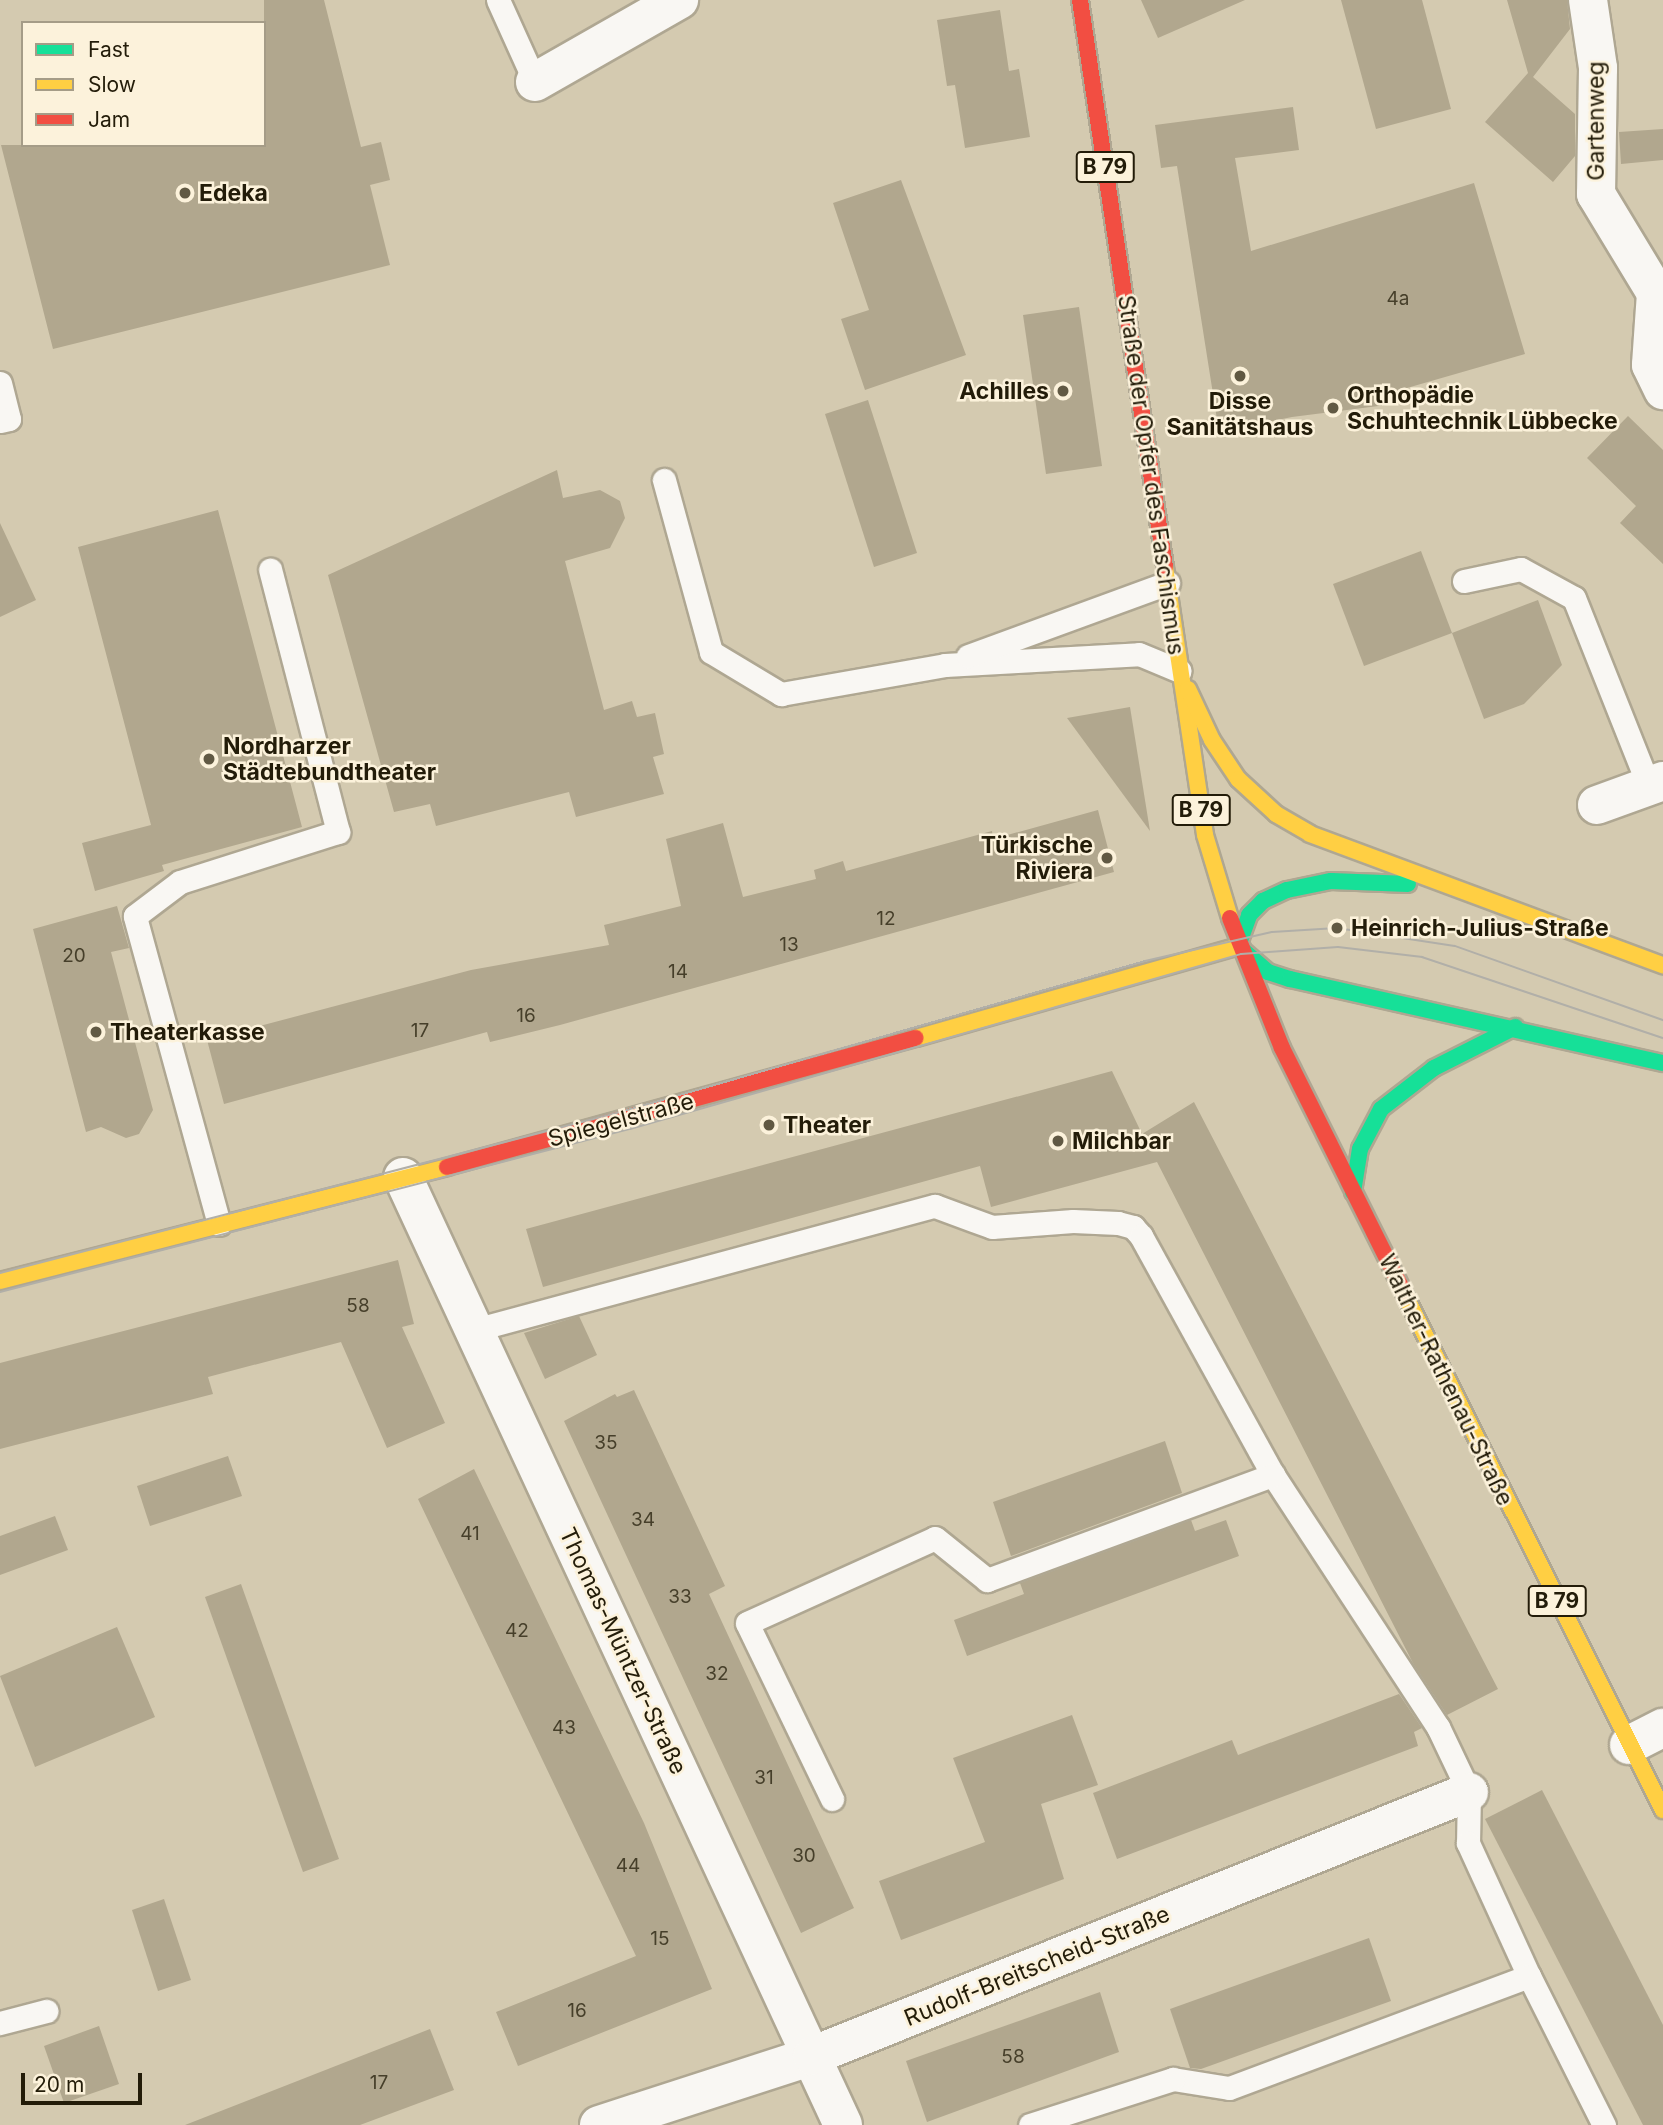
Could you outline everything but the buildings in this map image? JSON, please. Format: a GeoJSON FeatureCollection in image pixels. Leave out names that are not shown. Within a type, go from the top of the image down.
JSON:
{"type":"FeatureCollection","features":[{"type":"Feature","properties":{"kind":"street"},"geometry":{"type":"LineString","coordinates":[[535,82],[679,0]]}},
{"type":"Feature","properties":{"kind":"street","name":"Straße der Opfer des Faschismus"},"geometry":{"type":"LineString","coordinates":[[1080,0],[1205,835],[1238,946]]}},
{"type":"Feature","properties":{"kind":"street","name":"Gartenweg"},"geometry":{"type":"LineString","coordinates":[[1588,0],[1598,68],[1596,194],[1656,293],[1651,365],[1663,390]]}},
{"type":"Feature","properties":{"kind":"street"},"geometry":{"type":"LineString","coordinates":[[1180,671],[1212,740],[1238,779],[1276,814],[1310,834],[1385,864],[1478,895],[1663,965]]}},
{"type":"Feature","properties":{"kind":"street"},"geometry":{"type":"LineString","coordinates":[[1597,805],[1656,783]]}},
{"type":"Feature","properties":{"kind":"street"},"geometry":{"type":"LineString","coordinates":[[1478,895],[1363,881],[1287,890],[1263,901],[1249,915],[1238,946],[1268,972],[1290,979],[1515,1027],[1663,1063]]}},
{"type":"Feature","properties":{"kind":"street","name":"Spiegelstraße"},"geometry":{"type":"LineString","coordinates":[[0,1281],[628,1120],[1238,946]]}},
{"type":"Feature","properties":{"kind":"street","name":"Walther-Rathenau-Straße"},"geometry":{"type":"LineString","coordinates":[[1238,946],[1282,1048],[1663,1810]]}},
{"type":"Feature","properties":{"kind":"street"},"geometry":{"type":"LineString","coordinates":[[1353,1192],[1360,1149],[1381,1110],[1434,1068],[1515,1027]]}},
{"type":"Feature","properties":{"kind":"street","name":"Thomas-Müntzer-Straße"},"geometry":{"type":"LineString","coordinates":[[403,1177],[843,2125]]}},
{"type":"Feature","properties":{"kind":"street"},"geometry":{"type":"LineString","coordinates":[[1629,1745],[1663,1728]]}},
{"type":"Feature","properties":{"kind":"street","name":"Rudolf-Breitscheid-Straße"},"geometry":{"type":"LineString","coordinates":[[599,2125],[812,2056],[1469,1792]]}},
{"type":"Feature","properties":{"kind":"lane"},"geometry":{"type":"LineString","coordinates":[[498,0],[535,82]]}},
{"type":"Feature","properties":{"kind":"lane"},"geometry":{"type":"LineString","coordinates":[[0,383],[9,419],[0,421]]}},
{"type":"Feature","properties":{"kind":"lane"},"geometry":{"type":"LineString","coordinates":[[664,480],[711,652],[781,694],[946,665],[1139,653],[1180,671]]}},
{"type":"Feature","properties":{"kind":"lane"},"geometry":{"type":"LineString","coordinates":[[1464,581],[1521,569],[1574,598],[1656,783]]}},
{"type":"Feature","properties":{"kind":"lane"},"geometry":{"type":"LineString","coordinates":[[219,1224],[135,916],[180,882],[338,832],[270,570]]}},
{"type":"Feature","properties":{"kind":"lane"},"geometry":{"type":"LineString","coordinates":[[946,665],[1168,583]]}},
{"type":"Feature","properties":{"kind":"lane"},"geometry":{"type":"LineString","coordinates":[[474,1330],[935,1206],[992,1227],[1073,1221],[1118,1223],[1133,1227],[1141,1236],[1273,1475],[1438,1727],[1469,1792],[1468,1843],[1529,1976],[1604,2125]]}},
{"type":"Feature","properties":{"kind":"lane"},"geometry":{"type":"LineString","coordinates":[[832,1799],[747,1623],[935,1538],[987,1580],[1273,1475]]}},
{"type":"Feature","properties":{"kind":"lane"},"geometry":{"type":"LineString","coordinates":[[1030,2125],[1173,2079],[1229,2088],[1529,1976]]}},
{"type":"Feature","properties":{"kind":"lane"},"geometry":{"type":"LineString","coordinates":[[0,2023],[46,2011]]}},
{"type":"Feature","properties":{"kind":"tram line"},"geometry":{"type":"LineString","coordinates":[[0,1273],[624,1111],[1145,961],[1272,932],[1337,928],[1455,946],[1663,1020]]}},
{"type":"Feature","properties":{"kind":"tram line"},"geometry":{"type":"LineString","coordinates":[[0,1292],[630,1129],[1241,954],[1338,947],[1422,957],[1663,1038]]}},
{"type":"Feature","properties":{"kind":"traffic: fast"},"geometry":{"type":"LineString","coordinates":[[1238,946],[1249,915],[1263,901],[1287,890],[1331,881],[1408,884]]}},
{"type":"Feature","properties":{"kind":"traffic: fast"},"geometry":{"type":"LineString","coordinates":[[1238,946],[1268,972],[1290,979],[1663,1063]]}},
{"type":"Feature","properties":{"kind":"traffic: fast"},"geometry":{"type":"LineString","coordinates":[[1353,1192],[1360,1149],[1381,1109],[1434,1068],[1515,1027]]}},
{"type":"Feature","properties":{"kind":"traffic: slow"},"geometry":{"type":"LineString","coordinates":[[1165,567],[1205,835],[1230,918]]}},
{"type":"Feature","properties":{"kind":"traffic: slow"},"geometry":{"type":"LineString","coordinates":[[1188,689],[1212,740],[1238,779],[1276,814],[1310,834],[1663,965]]}},
{"type":"Feature","properties":{"kind":"traffic: slow"},"geometry":{"type":"LineString","coordinates":[[916,1038],[1238,946]]}},
{"type":"Feature","properties":{"kind":"traffic: slow"},"geometry":{"type":"LineString","coordinates":[[0,1281],[447,1167]]}},
{"type":"Feature","properties":{"kind":"traffic: slow"},"geometry":{"type":"LineString","coordinates":[[1406,1297],[1663,1810]]}},
{"type":"Feature","properties":{"kind":"traffic: jam"},"geometry":{"type":"LineString","coordinates":[[1080,0],[1165,567]]}},
{"type":"Feature","properties":{"kind":"traffic: jam"},"geometry":{"type":"LineString","coordinates":[[1230,918],[1282,1048],[1406,1297]]}},
{"type":"Feature","properties":{"kind":"traffic: jam"},"geometry":{"type":"LineString","coordinates":[[447,1167],[916,1038]]}},
{"type":"Feature","properties":{"kind":"place","name":"Edeka"},"geometry":{"type":"Point","coordinates":[185,193]}},
{"type":"Feature","properties":{"kind":"place","name":"Disse Sanitätshaus"},"geometry":{"type":"Point","coordinates":[1240,376]}},
{"type":"Feature","properties":{"kind":"place","name":"Achilles"},"geometry":{"type":"Point","coordinates":[1063,391]}},
{"type":"Feature","properties":{"kind":"place","name":"Orthopädie Schuhtechnik Lübbecke"},"geometry":{"type":"Point","coordinates":[1333,408]}},
{"type":"Feature","properties":{"kind":"place","name":"Nordharzer Städtebundtheater"},"geometry":{"type":"Point","coordinates":[209,759]}},
{"type":"Feature","properties":{"kind":"place","name":"Türkische Riviera"},"geometry":{"type":"Point","coordinates":[1107,858]}},
{"type":"Feature","properties":{"kind":"place","name":"Heinrich-Julius-Straße"},"geometry":{"type":"Point","coordinates":[1337,928]}},
{"type":"Feature","properties":{"kind":"place","name":"Theaterkasse"},"geometry":{"type":"Point","coordinates":[96,1032]}},
{"type":"Feature","properties":{"kind":"place","name":"Theater"},"geometry":{"type":"Point","coordinates":[769,1125]}},
{"type":"Feature","properties":{"kind":"place","name":"Milchbar"},"geometry":{"type":"Point","coordinates":[1058,1141]}}]}
